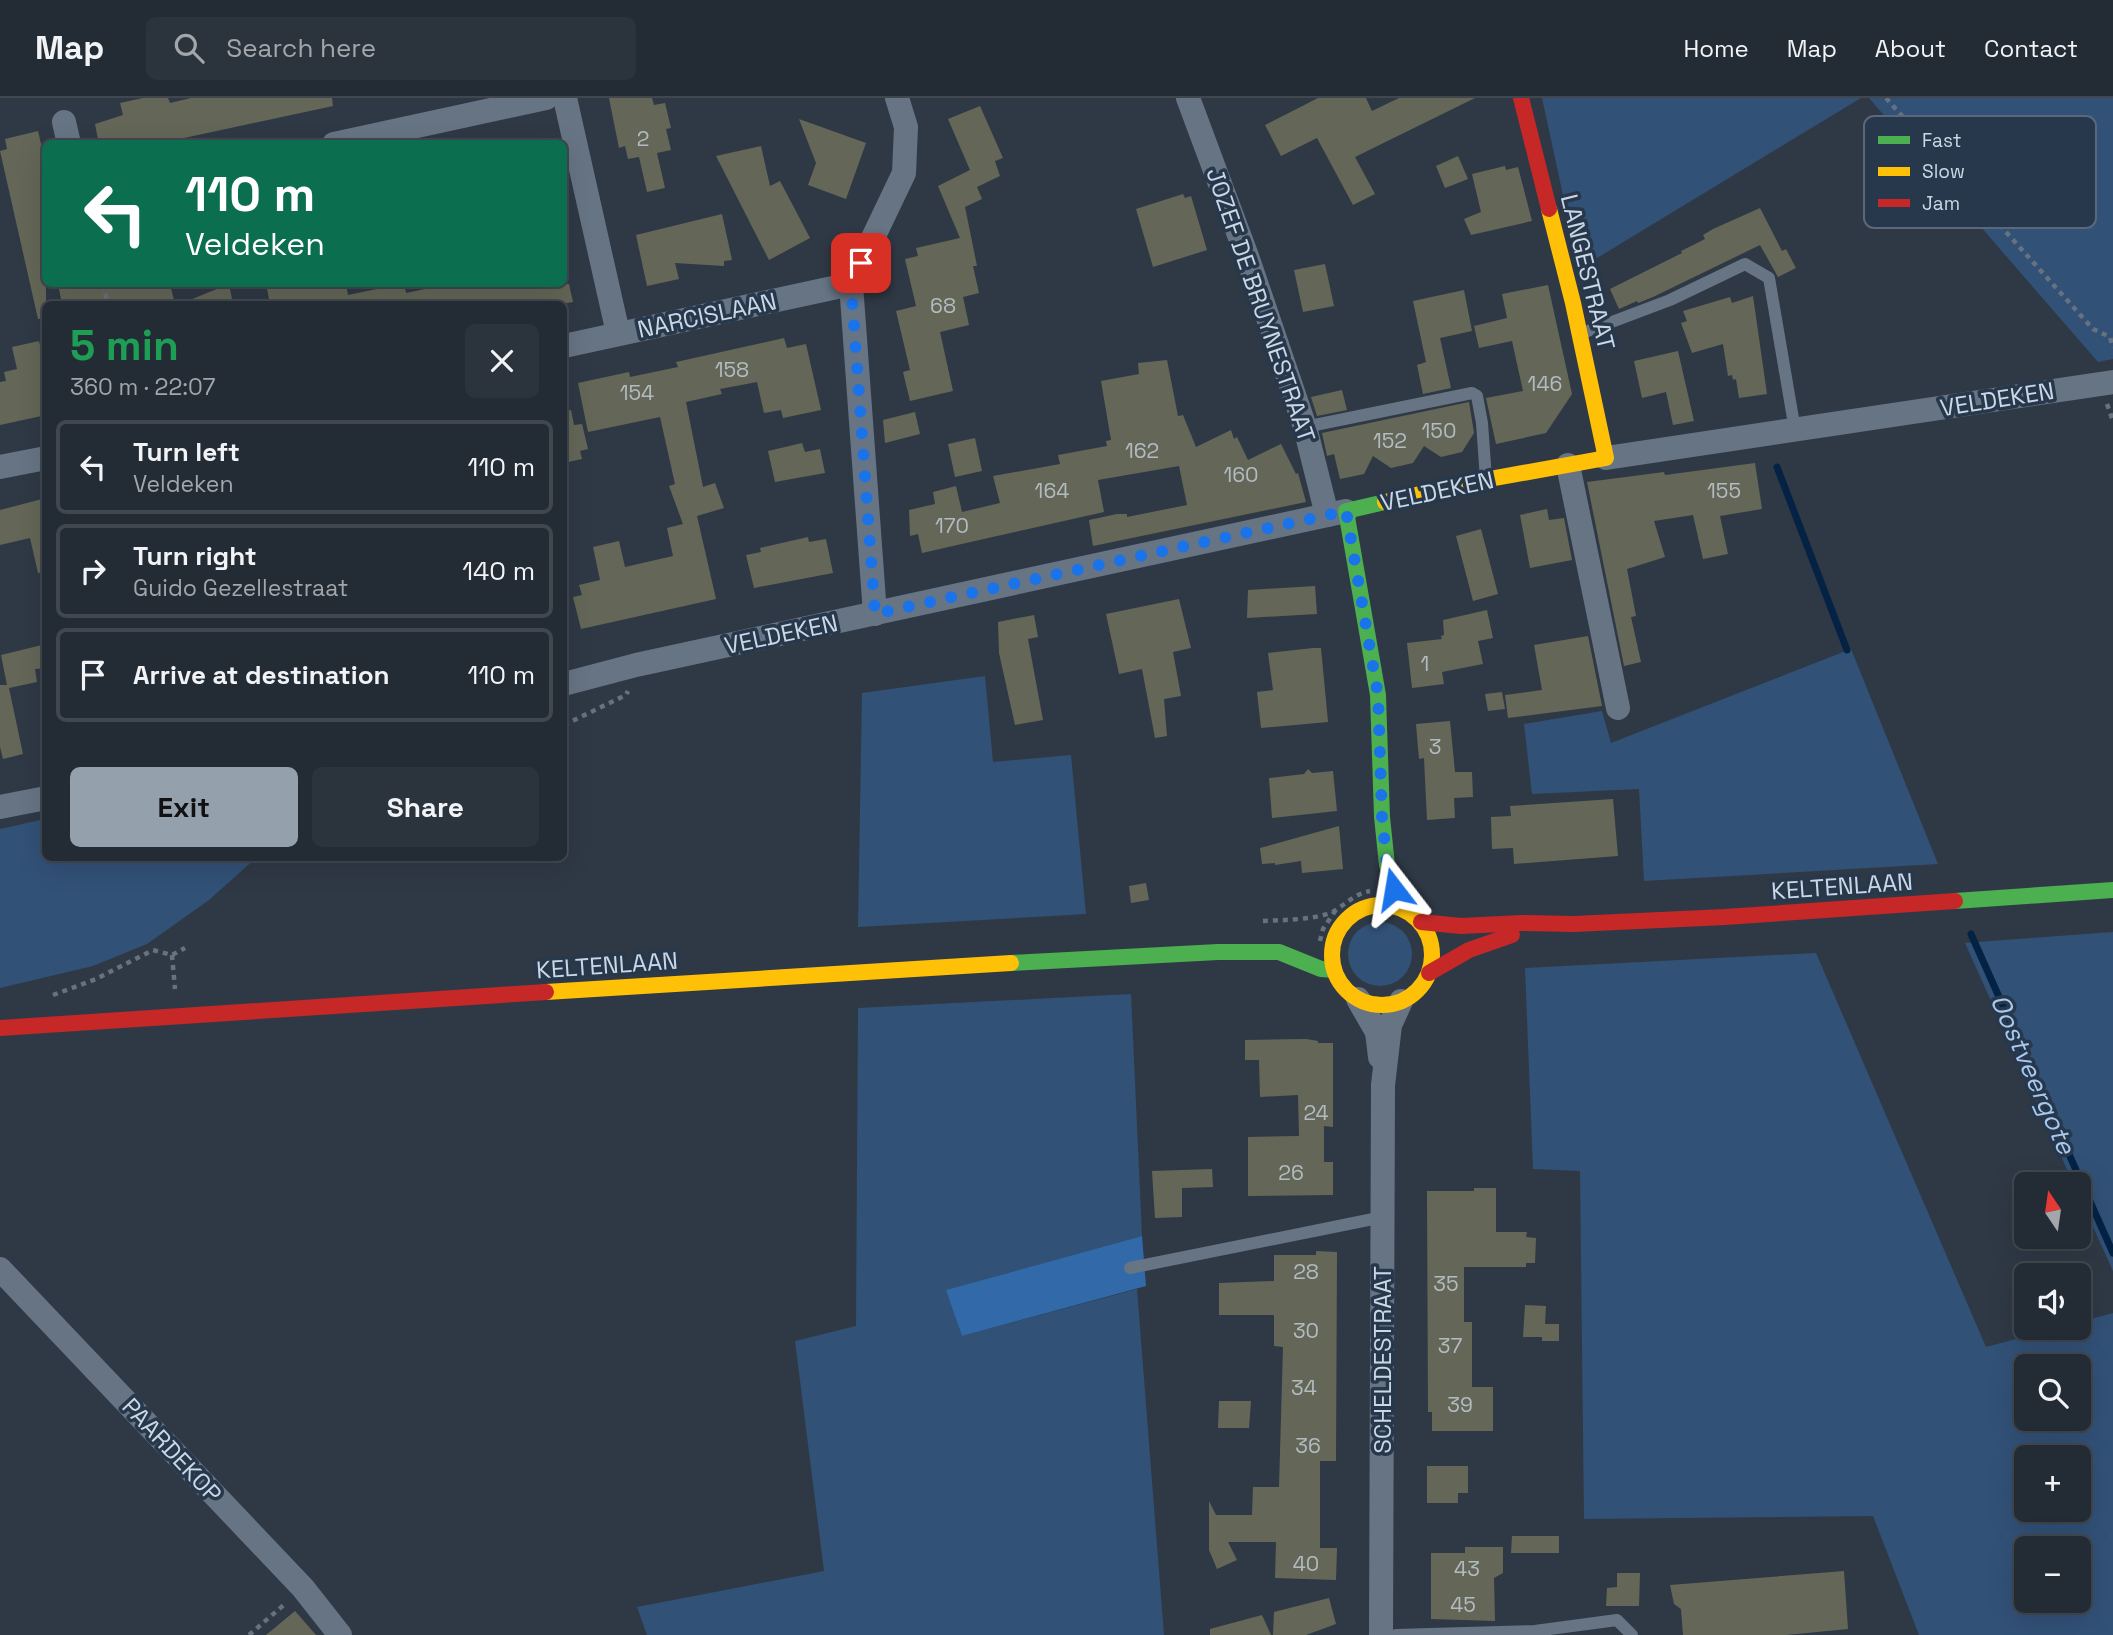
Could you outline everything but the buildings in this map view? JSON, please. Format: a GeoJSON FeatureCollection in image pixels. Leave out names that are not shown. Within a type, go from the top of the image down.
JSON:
{"type":"FeatureCollection","features":[{"type":"Feature","properties":{"kind":"main road","name":"LANGESTRAAT"},"geometry":{"type":"LineString","coordinates":[[1521,98],[1580,334],[1606,458]]}},
{"type":"Feature","properties":{"kind":"main road","name":"VELDEKEN"},"geometry":{"type":"LineString","coordinates":[[1337,513],[1486,480],[1606,458]]}},
{"type":"Feature","properties":{"kind":"main road"},"geometry":{"type":"LineString","coordinates":[[1337,513],[1378,695],[1382,817],[1387,865],[1403,908],[1421,922],[1432,944],[1429,973]]}},
{"type":"Feature","properties":{"kind":"main road"},"geometry":{"type":"LineString","coordinates":[[1361,909],[1371,883],[1382,817]]}},
{"type":"Feature","properties":{"kind":"main road","name":"KELTENLAAN"},"geometry":{"type":"LineString","coordinates":[[1421,922],[1461,926],[1521,922],[1574,924],[1725,917],[2113,890]]}},
{"type":"Feature","properties":{"kind":"main road"},"geometry":{"type":"LineString","coordinates":[[1323,929],[1347,919],[1361,909],[1378,904],[1403,908]]}},
{"type":"Feature","properties":{"kind":"main road"},"geometry":{"type":"LineString","coordinates":[[1347,919],[1335,937],[1327,969],[1358,999],[1376,1005],[1401,1002]]}},
{"type":"Feature","properties":{"kind":"main road","name":"KELTENLAAN"},"geometry":{"type":"LineString","coordinates":[[1401,1002],[1418,989],[1429,973],[1485,942],[1574,924]]}},
{"type":"Feature","properties":{"kind":"main road","name":"KELTENLAAN"},"geometry":{"type":"LineString","coordinates":[[1218,952],[1285,939]]}},
{"type":"Feature","properties":{"kind":"main road","name":"KELTENLAAN"},"geometry":{"type":"LineString","coordinates":[[0,1028],[930,967],[1218,952],[1279,952],[1327,969]]}},
{"type":"Feature","properties":{"kind":"street"},"geometry":{"type":"LineString","coordinates":[[352,140],[545,98]]}},
{"type":"Feature","properties":{"kind":"street"},"geometry":{"type":"LineString","coordinates":[[565,98],[618,334]]}},
{"type":"Feature","properties":{"kind":"street"},"geometry":{"type":"LineString","coordinates":[[875,614],[851,284],[904,173],[906,127],[897,98]]}},
{"type":"Feature","properties":{"kind":"street","name":"JOZEF DE BRUYNESTRAAT"},"geometry":{"type":"LineString","coordinates":[[1188,98],[1337,513]]}},
{"type":"Feature","properties":{"kind":"street","name":"NARCISLAAN"},"geometry":{"type":"LineString","coordinates":[[567,345],[851,284]]}},
{"type":"Feature","properties":{"kind":"street","name":"VELDEKEN"},"geometry":{"type":"LineString","coordinates":[[1606,458],[2113,382]]}},
{"type":"Feature","properties":{"kind":"street"},"geometry":{"type":"LineString","coordinates":[[0,467],[42,459]]}},
{"type":"Feature","properties":{"kind":"street"},"geometry":{"type":"LineString","coordinates":[[1568,465],[1618,708]]}},
{"type":"Feature","properties":{"kind":"street","name":"VELDEKEN"},"geometry":{"type":"LineString","coordinates":[[567,683],[636,665],[1337,513]]}},
{"type":"Feature","properties":{"kind":"street"},"geometry":{"type":"LineString","coordinates":[[0,807],[42,799]]}},
{"type":"Feature","properties":{"kind":"street","name":"SCHELDESTRAAT"},"geometry":{"type":"LineString","coordinates":[[1358,999],[1377,1032],[1383,1085],[1381,1635]]}},
{"type":"Feature","properties":{"kind":"street","name":"SCHELDESTRAAT"},"geometry":{"type":"LineString","coordinates":[[1383,1085],[1390,1025],[1401,1002]]}},
{"type":"Feature","properties":{"kind":"street","name":"PAARDEKOP"},"geometry":{"type":"LineString","coordinates":[[0,1269],[303,1588],[340,1635]]}},
{"type":"Feature","properties":{"kind":"lane"},"geometry":{"type":"LineString","coordinates":[[1580,334],[1670,299],[1745,264],[1769,278],[1795,430]]}},
{"type":"Feature","properties":{"kind":"lane"},"geometry":{"type":"LineString","coordinates":[[1305,426],[1472,393],[1477,396],[1482,423],[1486,480]]}},
{"type":"Feature","properties":{"kind":"lane"},"geometry":{"type":"LineString","coordinates":[[1130,1268],[1383,1217]]}},
{"type":"Feature","properties":{"kind":"lane"},"geometry":{"type":"LineString","coordinates":[[1396,1635],[1535,1631],[1616,1620],[1632,1635]]}},
{"type":"Feature","properties":{"kind":"path"},"geometry":{"type":"LineString","coordinates":[[1886,98],[1902,116]]}},
{"type":"Feature","properties":{"kind":"path"},"geometry":{"type":"LineString","coordinates":[[2002,228],[2093,330],[2110,337],[2113,348]]}},
{"type":"Feature","properties":{"kind":"path"},"geometry":{"type":"LineString","coordinates":[[567,724],[626,695],[636,665]]}},
{"type":"Feature","properties":{"kind":"path"},"geometry":{"type":"LineString","coordinates":[[1327,969],[1319,956],[1323,929],[1343,903],[1371,883],[1395,890]]}},
{"type":"Feature","properties":{"kind":"path"},"geometry":{"type":"LineString","coordinates":[[48,997],[96,979],[153,950],[172,955],[186,948]]}},
{"type":"Feature","properties":{"kind":"path"},"geometry":{"type":"LineString","coordinates":[[248,1635],[303,1588]]}},
{"type":"Feature","properties":{"kind":"shaded area"},"geometry":{"type":"Polygon","coordinates":[[[1542,98],[1861,98],[1579,269],[1542,98]]]}},
{"type":"Feature","properties":{"kind":"shaded area"},"geometry":{"type":"Polygon","coordinates":[[[1869,98],[2113,98],[2113,359],[2098,362],[1982,228],[2096,228],[2096,116],[1885,116],[1869,98]]]}},
{"type":"Feature","properties":{"kind":"shaded area"},"geometry":{"type":"Polygon","coordinates":[[[1851,649],[1938,864],[1644,881],[1639,789],[1532,794],[1524,724],[1602,711],[1611,743],[1851,649]]]}},
{"type":"Feature","properties":{"kind":"shaded area"},"geometry":{"type":"Polygon","coordinates":[[[985,676],[993,762],[1071,755],[1086,914],[858,927],[862,693],[985,676]]]}},
{"type":"Feature","properties":{"kind":"shaded area"},"geometry":{"type":"Polygon","coordinates":[[[42,820],[42,861],[253,861],[209,900],[147,944],[93,966],[0,988],[0,829],[42,820]]]}},
{"type":"Feature","properties":{"kind":"shaded area"},"geometry":{"type":"Polygon","coordinates":[[[1380,922],[1392,924],[1403,931],[1410,942],[1410,966],[1403,977],[1392,984],[1380,986],[1368,984],[1357,977],[1350,966],[1348,954],[1350,942],[1357,931],[1368,924],[1380,922]]]}},
{"type":"Feature","properties":{"kind":"shaded area"},"geometry":{"type":"Polygon","coordinates":[[[2113,932],[2113,1271],[2091,1222],[2091,1172],[2068,1172],[1965,943],[2113,932]]]}},
{"type":"Feature","properties":{"kind":"shaded area"},"geometry":{"type":"Polygon","coordinates":[[[1816,953],[1986,1347],[2014,1340],[2091,1340],[2091,1319],[2113,1313],[2113,1635],[1919,1635],[1873,1516],[1584,1519],[1580,1171],[1533,1169],[1525,968],[1816,953]]]}},
{"type":"Feature","properties":{"kind":"shaded area"},"geometry":{"type":"Polygon","coordinates":[[[1131,994],[1142,1236],[947,1290],[962,1336],[1137,1289],[1164,1635],[647,1635],[637,1607],[824,1571],[795,1341],[856,1326],[858,1008],[1131,994]]]}},
{"type":"Feature","properties":{"kind":"shaded area"},"geometry":{"type":"Polygon","coordinates":[[[1142,1236],[1146,1286],[962,1336],[946,1290],[1142,1236]]]}},
{"type":"Feature","properties":{"kind":"waterway","name":"Oostveergote"},"geometry":{"type":"LineString","coordinates":[[1777,467],[1847,650]]}},
{"type":"Feature","properties":{"kind":"waterway","name":"Oostveergote"},"geometry":{"type":"LineString","coordinates":[[1971,934],[2113,1253]]}},
{"type":"Feature","properties":{"kind":"traffic: fast"},"geometry":{"type":"LineString","coordinates":[[1385,502],[1346,511],[1378,695],[1382,817],[1387,865],[1403,908]]}},
{"type":"Feature","properties":{"kind":"traffic: fast"},"geometry":{"type":"LineString","coordinates":[[1955,901],[2113,890]]}},
{"type":"Feature","properties":{"kind":"traffic: fast"},"geometry":{"type":"LineString","coordinates":[[1011,963],[1218,952],[1279,952],[1321,969],[1334,970]]}},
{"type":"Feature","properties":{"kind":"traffic: slow"},"geometry":{"type":"LineString","coordinates":[[1385,502],[1473,482],[1606,458],[1573,303],[1549,209]]}},
{"type":"Feature","properties":{"kind":"traffic: slow"},"geometry":{"type":"LineString","coordinates":[[1382,905],[1401,909],[1418,919],[1428,936],[1432,955],[1428,974],[1418,991],[1401,1001],[1382,1005],[1363,1001],[1346,991],[1336,974],[1332,955],[1336,936],[1346,919],[1363,909],[1382,905]]}},
{"type":"Feature","properties":{"kind":"traffic: slow"},"geometry":{"type":"LineString","coordinates":[[546,992],[1011,963]]}},
{"type":"Feature","properties":{"kind":"traffic: jam"},"geometry":{"type":"LineString","coordinates":[[1521,98],[1549,209]]}},
{"type":"Feature","properties":{"kind":"traffic: jam"},"geometry":{"type":"LineString","coordinates":[[1421,922],[1461,926],[1574,924],[1725,917],[1955,901]]}},
{"type":"Feature","properties":{"kind":"traffic: jam"},"geometry":{"type":"LineString","coordinates":[[1429,973],[1469,950],[1512,935]]}},
{"type":"Feature","properties":{"kind":"traffic: jam"},"geometry":{"type":"LineString","coordinates":[[0,1028],[546,992]]}},
{"type":"Feature","properties":{"kind":"route"},"geometry":{"type":"LineString","coordinates":[[861,263],[851,284],[875,614],[1346,511],[1378,695],[1382,817],[1387,865],[1394,889]]}}]}
